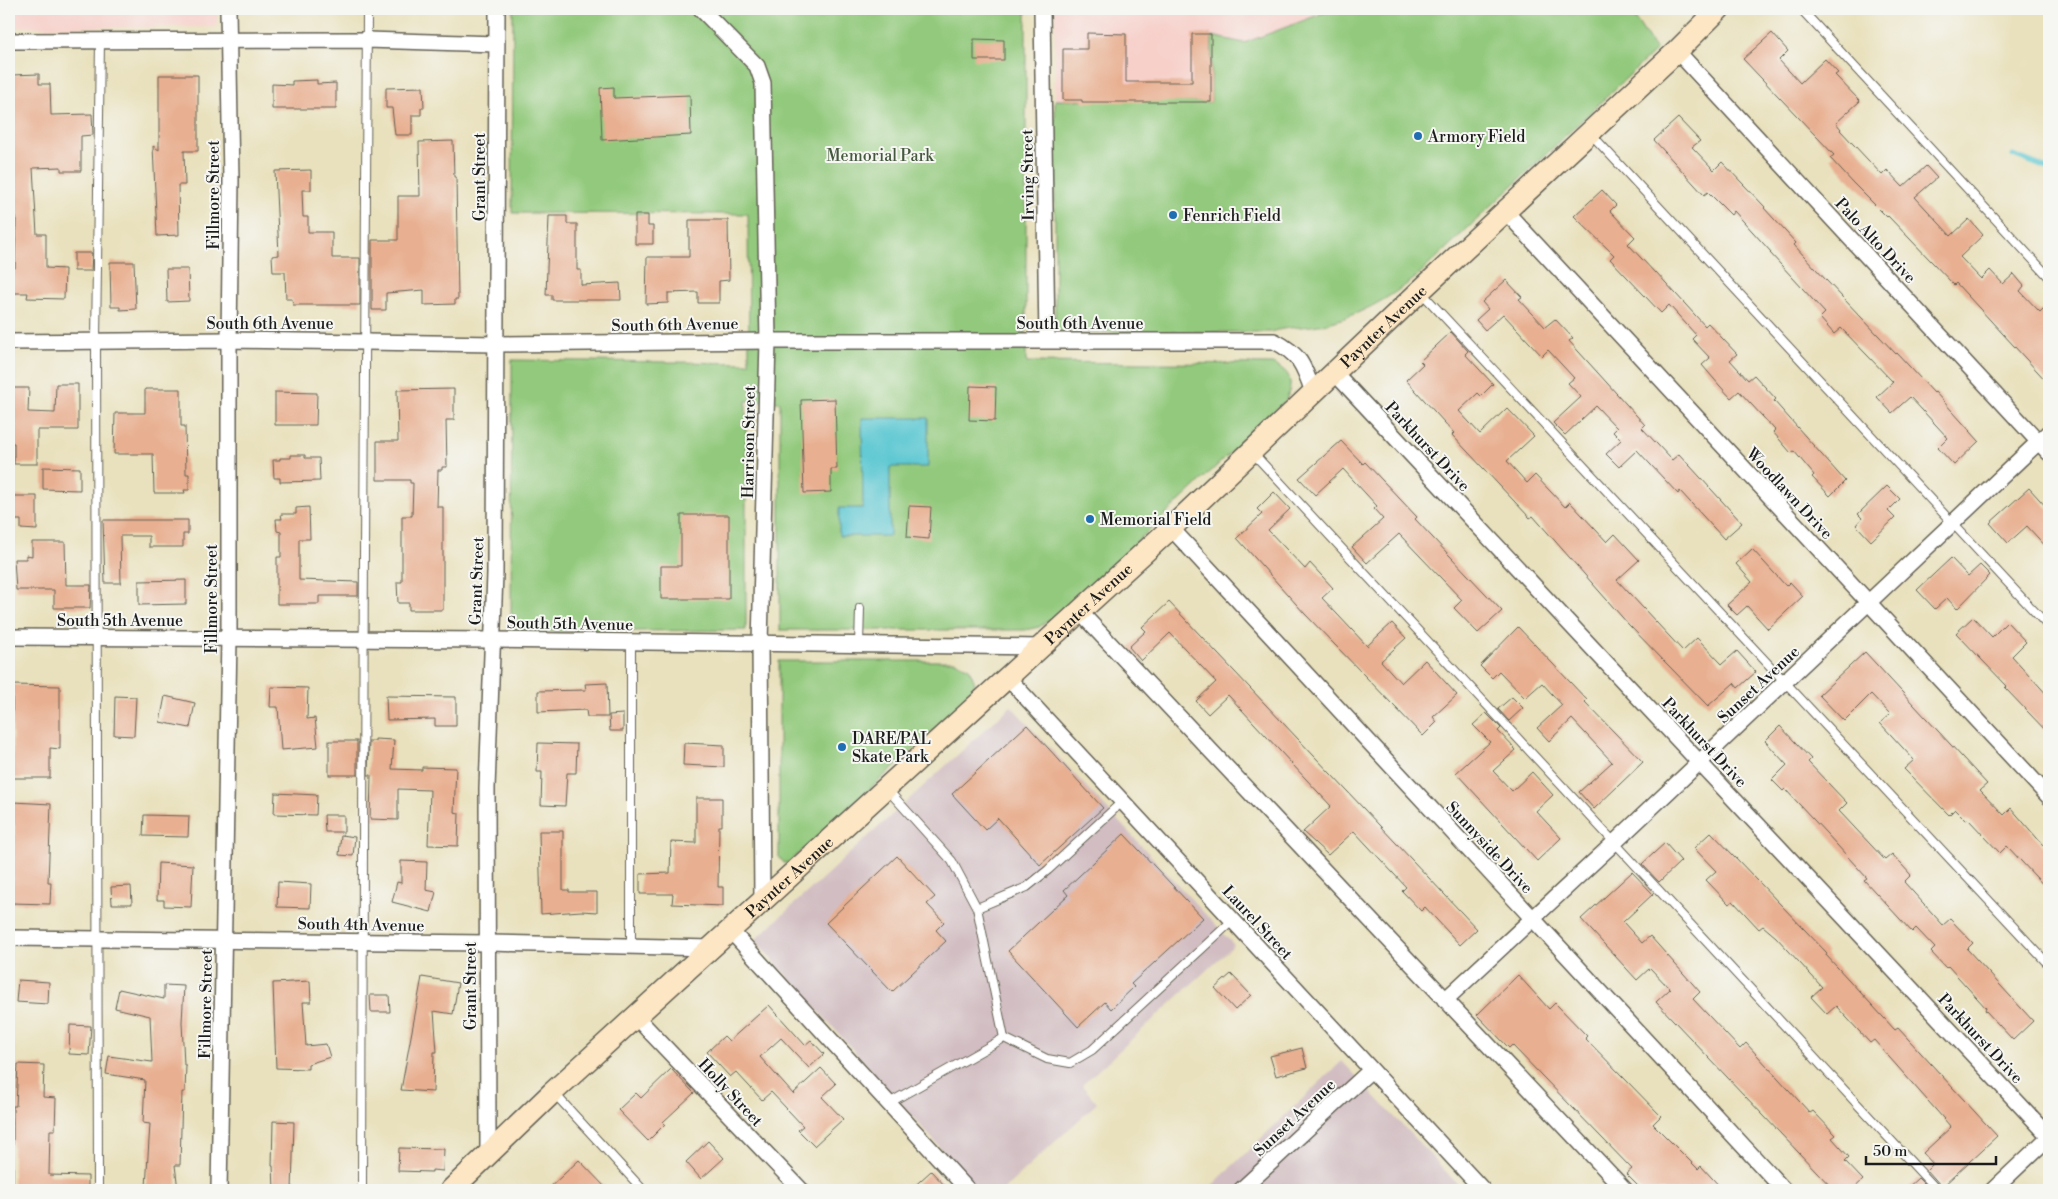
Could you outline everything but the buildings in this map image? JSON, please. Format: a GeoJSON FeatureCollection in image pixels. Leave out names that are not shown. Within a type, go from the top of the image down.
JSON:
{"type":"FeatureCollection","features":[{"type":"Feature","properties":{"kind":"street","name":"Fillmore Street"},"geometry":{"type":"LineString","coordinates":[[219,1190],[229,638],[229,340],[232,180],[228,9]]}},
{"type":"Feature","properties":{"kind":"street","name":"Grant Street"},"geometry":{"type":"LineString","coordinates":[[488,1154],[487,788],[495,574],[496,9]]}},
{"type":"Feature","properties":{"kind":"street","name":"Harrison Street"},"geometry":{"type":"LineString","coordinates":[[701,9],[757,66],[763,83],[768,341],[760,643],[762,901]]}},
{"type":"Feature","properties":{"kind":"street","name":"Irving Street"},"geometry":{"type":"LineString","coordinates":[[1042,9],[1048,340]]}},
{"type":"Feature","properties":{"kind":"street","name":"Paynter Avenue"},"geometry":{"type":"LineString","coordinates":[[452,1190],[553,1092],[1171,528],[1420,291],[1678,51],[1719,9]]}},
{"type":"Feature","properties":{"kind":"street"},"geometry":{"type":"LineString","coordinates":[[9,41],[367,40],[496,44]]}},
{"type":"Feature","properties":{"kind":"street","name":"Palo Alto Drive"},"geometry":{"type":"LineString","coordinates":[[1678,51],[2046,442]]}},
{"type":"Feature","properties":{"kind":"street","name":"Woodlawn Drive"},"geometry":{"type":"LineString","coordinates":[[1506,212],[2049,797]]}},
{"type":"Feature","properties":{"kind":"street","name":"South 6th Avenue"},"geometry":{"type":"LineString","coordinates":[[9,342],[229,340],[496,344],[768,341],[1274,341],[1288,348],[1304,365],[1313,392]]}},
{"type":"Feature","properties":{"kind":"street","name":"Parkhurst Drive"},"geometry":{"type":"LineString","coordinates":[[1334,372],[2049,1137]]}},
{"type":"Feature","properties":{"kind":"street","name":"Sunset Avenue"},"geometry":{"type":"LineString","coordinates":[[1445,1000],[1952,523],[2046,442]]}},
{"type":"Feature","properties":{"kind":"street","name":"Sunnyside Drive"},"geometry":{"type":"LineString","coordinates":[[1171,528],[1784,1190]]}},
{"type":"Feature","properties":{"kind":"street"},"geometry":{"type":"LineString","coordinates":[[1079,611],[1625,1190]]}},
{"type":"Feature","properties":{"kind":"street","name":"South 5th Avenue"},"geometry":{"type":"LineString","coordinates":[[9,637],[630,641],[1040,647]]}},
{"type":"Feature","properties":{"kind":"street","name":"Laurel Street"},"geometry":{"type":"LineString","coordinates":[[1007,677],[1482,1190]]}},
{"type":"Feature","properties":{"kind":"street"},"geometry":{"type":"LineString","coordinates":[[731,931],[968,1190]]}},
{"type":"Feature","properties":{"kind":"street","name":"South 4th Avenue"},"geometry":{"type":"LineString","coordinates":[[9,938],[223,939],[712,948]]}},
{"type":"Feature","properties":{"kind":"street","name":"Holly Street"},"geometry":{"type":"LineString","coordinates":[[636,1017],[801,1190]]}},
{"type":"Feature","properties":{"kind":"street","name":"Sunset Avenue"},"geometry":{"type":"LineString","coordinates":[[1241,1190],[1372,1070]]}},
{"type":"Feature","properties":{"kind":"street"},"geometry":{"type":"LineString","coordinates":[[1993,1190],[2049,1137]]}},
{"type":"Feature","properties":{"kind":"lane"},"geometry":{"type":"LineString","coordinates":[[362,1190],[361,941],[367,341],[367,9]]}},
{"type":"Feature","properties":{"kind":"lane"},"geometry":{"type":"LineString","coordinates":[[1801,9],[2049,277]]}},
{"type":"Feature","properties":{"kind":"lane"},"geometry":{"type":"LineString","coordinates":[[98,1190],[96,341],[100,41]]}},
{"type":"Feature","properties":{"kind":"lane"},"geometry":{"type":"LineString","coordinates":[[1589,133],[2049,627]]}},
{"type":"Feature","properties":{"kind":"lane"},"geometry":{"type":"LineString","coordinates":[[1420,291],[2049,965]]}},
{"type":"Feature","properties":{"kind":"lane"},"geometry":{"type":"LineString","coordinates":[[1252,451],[1937,1190]]}},
{"type":"Feature","properties":{"kind":"lane"},"geometry":{"type":"LineString","coordinates":[[859,645],[860,608]]}},
{"type":"Feature","properties":{"kind":"lane"},"geometry":{"type":"LineString","coordinates":[[630,641],[631,946]]}},
{"type":"Feature","properties":{"kind":"lane"},"geometry":{"type":"LineString","coordinates":[[885,787],[952,861],[977,908],[1004,1038]]}},
{"type":"Feature","properties":{"kind":"lane"},"geometry":{"type":"LineString","coordinates":[[977,908],[1027,886],[1048,870],[1122,801]]}},
{"type":"Feature","properties":{"kind":"lane"},"geometry":{"type":"LineString","coordinates":[[1004,1038],[1047,1059],[1070,1063],[1092,1050],[1233,920]]}},
{"type":"Feature","properties":{"kind":"lane"},"geometry":{"type":"LineString","coordinates":[[889,1103],[1004,1038]]}},
{"type":"Feature","properties":{"kind":"lane"},"geometry":{"type":"LineString","coordinates":[[553,1092],[643,1190]]}},
{"type":"Feature","properties":{"kind":"shaded area"},"geometry":{"type":"Polygon","coordinates":[[[9,9],[217,9],[217,27],[9,27],[9,9]]]}},
{"type":"Feature","properties":{"kind":"shaded area"},"geometry":{"type":"Polygon","coordinates":[[[1055,9],[1334,9],[1244,43],[1212,36],[1212,102],[1055,100],[1055,9]]]}},
{"type":"Feature","properties":{"kind":"shaded area"},"geometry":{"type":"Polygon","coordinates":[[[1011,706],[1234,945],[1082,1085],[1097,1103],[1003,1190],[978,1190],[755,940],[1011,706]]]}},
{"type":"Feature","properties":{"kind":"shaded area"},"geometry":{"type":"Polygon","coordinates":[[[1342,1061],[1463,1190],[1207,1190],[1342,1061]]]}},
{"type":"Feature","properties":{"kind":"green space","name":"Memorial Park"},"geometry":{"type":"Polygon","coordinates":[[[513,9],[1026,9],[1026,362],[1272,364],[1287,373],[1289,378],[1290,387],[1286,400],[1064,611],[1039,627],[1025,630],[780,630],[780,402],[746,401],[746,630],[511,632],[512,360],[749,363],[748,214],[512,213],[513,9]]]}},
{"type":"Feature","properties":{"kind":"green space"},"geometry":{"type":"Polygon","coordinates":[[[1334,9],[1629,9],[1656,50],[1414,279],[1393,294],[1360,312],[1324,324],[1270,332],[1055,332],[1055,100],[1211,102],[1212,36],[1244,43],[1334,9]]]}},
{"type":"Feature","properties":{"kind":"green space"},"geometry":{"type":"Polygon","coordinates":[[[779,661],[955,661],[969,668],[975,683],[970,698],[788,863],[784,863],[779,857],[779,661]]]}},
{"type":"Feature","properties":{"kind":"water"},"geometry":{"type":"Polygon","coordinates":[[[862,418],[928,418],[928,467],[890,467],[890,536],[839,536],[839,508],[863,508],[862,418]]]}},
{"type":"Feature","properties":{"kind":"waterway"},"geometry":{"type":"LineString","coordinates":[[2013,155],[2049,169]]}},
{"type":"Feature","properties":{"kind":"place","name":"Armory Field"},"geometry":{"type":"Point","coordinates":[1418,136]}},
{"type":"Feature","properties":{"kind":"place","name":"Fenrich Field"},"geometry":{"type":"Point","coordinates":[1173,215]}},
{"type":"Feature","properties":{"kind":"place","name":"Memorial Field"},"geometry":{"type":"Point","coordinates":[1090,519]}},
{"type":"Feature","properties":{"kind":"place","name":"DARE/PAL Skate Park"},"geometry":{"type":"Point","coordinates":[842,747]}}]}
